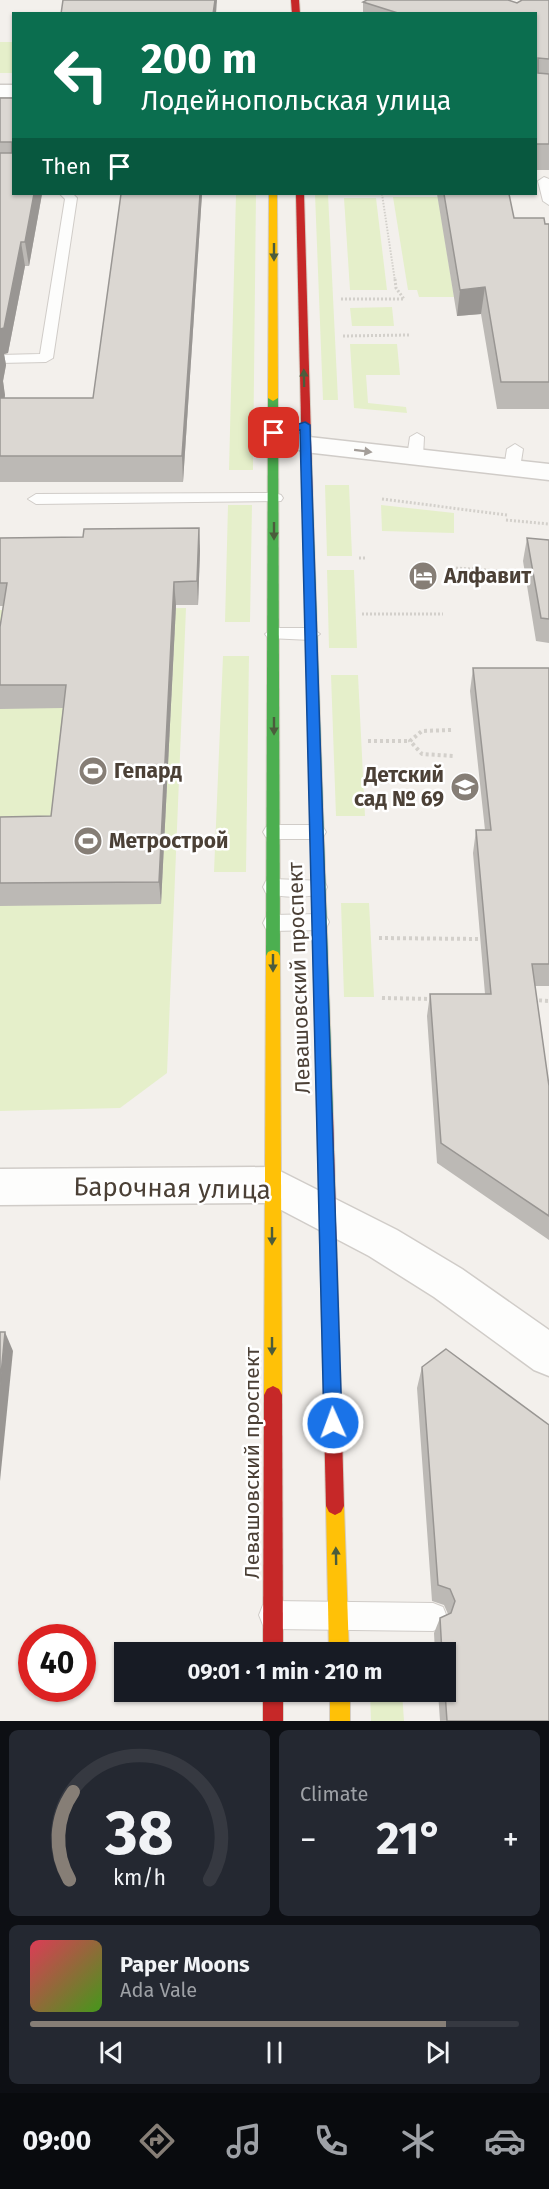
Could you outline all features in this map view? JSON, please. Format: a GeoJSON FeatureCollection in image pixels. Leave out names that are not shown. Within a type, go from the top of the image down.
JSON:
{"type":"FeatureCollection","features":[{"type":"Feature","properties":{"kind":"street","name":"Левашовский проспект"},"geometry":{"type":"LineString","coordinates":[[273,195],[273,1642]]}},
{"type":"Feature","properties":{"kind":"street","name":"Левашовский проспект"},"geometry":{"type":"LineString","coordinates":[[300,195],[339,1642]]}},
{"type":"Feature","properties":{"kind":"street"},"geometry":{"type":"LineString","coordinates":[[274,433],[514,458],[549,453]]}},
{"type":"Feature","properties":{"kind":"street"},"geometry":{"type":"LineString","coordinates":[[514,458],[549,472]]}},
{"type":"Feature","properties":{"kind":"street","name":"Барочная улица"},"geometry":{"type":"LineString","coordinates":[[0,1187],[272,1185],[383,1243],[448,1283],[549,1355]]}},
{"type":"Feature","properties":{"kind":"street"},"geometry":{"type":"LineString","coordinates":[[273,1702],[273,1721]]}},
{"type":"Feature","properties":{"kind":"street"},"geometry":{"type":"LineString","coordinates":[[340,1702],[340,1721]]}},
{"type":"Feature","properties":{"kind":"lane"},"geometry":{"type":"LineString","coordinates":[[543,181],[549,201]]}},
{"type":"Feature","properties":{"kind":"lane"},"geometry":{"type":"LineString","coordinates":[[0,358],[46,358],[72,198],[68,195]]}},
{"type":"Feature","properties":{"kind":"lane"},"geometry":{"type":"LineString","coordinates":[[36,499],[274,498]]}},
{"type":"Feature","properties":{"kind":"lane"},"geometry":{"type":"LineString","coordinates":[[274,634],[311,634]]}},
{"type":"Feature","properties":{"kind":"lane"},"geometry":{"type":"LineString","coordinates":[[273,832],[316,832]]}},
{"type":"Feature","properties":{"kind":"lane"},"geometry":{"type":"LineString","coordinates":[[273,887],[317,887]]}},
{"type":"Feature","properties":{"kind":"lane"},"geometry":{"type":"LineString","coordinates":[[273,922],[319,922]]}},
{"type":"Feature","properties":{"kind":"lane"},"geometry":{"type":"LineString","coordinates":[[273,1615],[433,1617]]}},
{"type":"Feature","properties":{"kind":"path"},"geometry":{"type":"LineString","coordinates":[[341,299],[404,299],[396,288],[380,195]]}},
{"type":"Feature","properties":{"kind":"path"},"geometry":{"type":"LineString","coordinates":[[343,336],[409,335]]}},
{"type":"Feature","properties":{"kind":"path"},"geometry":{"type":"LineString","coordinates":[[382,500],[507,515]]}},
{"type":"Feature","properties":{"kind":"path"},"geometry":{"type":"LineString","coordinates":[[506,520],[549,524]]}},
{"type":"Feature","properties":{"kind":"path"},"geometry":{"type":"LineString","coordinates":[[359,558],[366,558]]}},
{"type":"Feature","properties":{"kind":"path"},"geometry":{"type":"LineString","coordinates":[[456,568],[501,571]]}},
{"type":"Feature","properties":{"kind":"path"},"geometry":{"type":"LineString","coordinates":[[362,614],[443,614]]}},
{"type":"Feature","properties":{"kind":"path"},"geometry":{"type":"LineString","coordinates":[[410,741],[412,736],[424,730],[451,730]]}},
{"type":"Feature","properties":{"kind":"path"},"geometry":{"type":"LineString","coordinates":[[368,741],[410,741]]}},
{"type":"Feature","properties":{"kind":"path"},"geometry":{"type":"LineString","coordinates":[[410,741],[418,753],[425,756],[454,756]]}},
{"type":"Feature","properties":{"kind":"path"},"geometry":{"type":"LineString","coordinates":[[379,938],[479,939]]}},
{"type":"Feature","properties":{"kind":"path"},"geometry":{"type":"LineString","coordinates":[[382,998],[439,999]]}},
{"type":"Feature","properties":{"kind":"path"},"geometry":{"type":"LineString","coordinates":[[529,1000],[549,1000]]}},
{"type":"Feature","properties":{"kind":"green space"},"geometry":{"type":"Polygon","coordinates":[[[0,42],[12,42],[12,73],[0,73],[0,42]]]}},
{"type":"Feature","properties":{"kind":"green space"},"geometry":{"type":"Polygon","coordinates":[[[236,195],[256,195],[253,470],[229,470],[236,195]]]}},
{"type":"Feature","properties":{"kind":"green space"},"geometry":{"type":"Polygon","coordinates":[[[315,195],[328,195],[338,400],[323,400],[315,195]]]}},
{"type":"Feature","properties":{"kind":"green space"},"geometry":{"type":"Polygon","coordinates":[[[393,197],[438,197],[454,297],[419,297],[417,290],[408,290],[393,197]]]}},
{"type":"Feature","properties":{"kind":"green space"},"geometry":{"type":"Polygon","coordinates":[[[344,198],[376,198],[387,290],[350,290],[344,198]]]}},
{"type":"Feature","properties":{"kind":"green space"},"geometry":{"type":"Polygon","coordinates":[[[392,307],[394,326],[352,326],[350,308],[392,307]]]}},
{"type":"Feature","properties":{"kind":"green space"},"geometry":{"type":"Polygon","coordinates":[[[350,344],[397,344],[400,375],[366,375],[368,403],[406,407],[407,413],[354,408],[350,344]]]}},
{"type":"Feature","properties":{"kind":"green space"},"geometry":{"type":"Polygon","coordinates":[[[325,485],[349,485],[352,556],[327,556],[325,485]]]}},
{"type":"Feature","properties":{"kind":"green space"},"geometry":{"type":"Polygon","coordinates":[[[228,505],[252,505],[250,622],[225,622],[228,505]]]}},
{"type":"Feature","properties":{"kind":"green space"},"geometry":{"type":"Polygon","coordinates":[[[381,505],[454,513],[454,533],[382,531],[381,505]]]}},
{"type":"Feature","properties":{"kind":"green space"},"geometry":{"type":"Polygon","coordinates":[[[327,570],[354,570],[357,648],[329,648],[327,570]]]}},
{"type":"Feature","properties":{"kind":"green space","name":"Метрострой"},"geometry":{"type":"Polygon","coordinates":[[[186,608],[167,1073],[120,1108],[0,1111],[0,610],[186,608]]]}},
{"type":"Feature","properties":{"kind":"green space"},"geometry":{"type":"Polygon","coordinates":[[[223,656],[249,656],[246,872],[214,872],[223,656]]]}},
{"type":"Feature","properties":{"kind":"green space"},"geometry":{"type":"Polygon","coordinates":[[[331,675],[358,675],[365,816],[336,816],[331,675]]]}},
{"type":"Feature","properties":{"kind":"green space"},"geometry":{"type":"Polygon","coordinates":[[[341,903],[369,903],[374,997],[344,997],[341,903]]]}},
{"type":"Feature","properties":{"kind":"green space"},"geometry":{"type":"Polygon","coordinates":[[[370,1702],[403,1702],[404,1721],[371,1721],[370,1702]]]}},
{"type":"Feature","properties":{"kind":"building"},"geometry":{"type":"Polygon","coordinates":[[[63,0],[215,0],[213,12],[61,12],[63,0]]]}},
{"type":"Feature","properties":{"kind":"building"},"geometry":{"type":"Polygon","coordinates":[[[367,0],[508,0],[517,3],[522,0],[549,0],[549,59],[538,58],[538,73],[549,74],[549,144],[537,144],[537,12],[395,12],[363,2],[367,0]]]}},
{"type":"Feature","properties":{"kind":"building"},"geometry":{"type":"Polygon","coordinates":[[[0,98],[12,98],[12,142],[0,142],[0,98]]]}},
{"type":"Feature","properties":{"kind":"building"},"geometry":{"type":"Polygon","coordinates":[[[0,153],[12,153],[12,195],[34,195],[25,242],[21,242],[4,328],[0,329],[0,153]]]}},
{"type":"Feature","properties":{"kind":"building"},"geometry":{"type":"Polygon","coordinates":[[[121,195],[200,195],[182,456],[0,456],[0,398],[93,398],[121,195]]]}},
{"type":"Feature","properties":{"kind":"building"},"geometry":{"type":"Polygon","coordinates":[[[444,195],[509,195],[514,218],[544,218],[545,224],[549,224],[549,382],[501,382],[485,287],[460,290],[444,195]]]}},
{"type":"Feature","properties":{"kind":"building"},"geometry":{"type":"Polygon","coordinates":[[[199,528],[197,581],[174,582],[159,882],[0,883],[0,817],[51,816],[66,685],[0,685],[0,627],[7,583],[0,583],[0,538],[83,537],[84,529],[199,528]]]}},
{"type":"Feature","properties":{"kind":"building"},"geometry":{"type":"Polygon","coordinates":[[[527,538],[549,540],[549,619],[541,618],[527,538]]]}},
{"type":"Feature","properties":{"kind":"building"},"geometry":{"type":"Polygon","coordinates":[[[473,668],[549,668],[549,964],[532,964],[549,1086],[549,1216],[441,1143],[430,994],[491,994],[476,830],[491,830],[473,668]]]}},
{"type":"Feature","properties":{"kind":"building"},"geometry":{"type":"Polygon","coordinates":[[[0,1332],[5,1332],[0,1385],[0,1332]]]}},
{"type":"Feature","properties":{"kind":"building"},"geometry":{"type":"Polygon","coordinates":[[[446,1349],[549,1425],[549,1721],[447,1721],[446,1702],[456,1702],[456,1642],[441,1642],[440,1618],[451,1613],[455,1601],[450,1589],[438,1585],[422,1367],[446,1349]]]}},
{"type":"Feature","properties":{"kind":"traffic: fast"},"geometry":{"type":"LineString","coordinates":[[273,398],[273,956]]}},
{"type":"Feature","properties":{"kind":"traffic: fast"},"geometry":{"type":"LineString","coordinates":[[308,509],[325,1114]]}},
{"type":"Feature","properties":{"kind":"traffic: slow"},"geometry":{"type":"LineString","coordinates":[[273,195],[273,398]]}},
{"type":"Feature","properties":{"kind":"traffic: slow"},"geometry":{"type":"LineString","coordinates":[[273,956],[273,1395]]}},
{"type":"Feature","properties":{"kind":"traffic: slow"},"geometry":{"type":"LineString","coordinates":[[335,1506],[339,1642]]}},
{"type":"Feature","properties":{"kind":"traffic: slow"},"geometry":{"type":"LineString","coordinates":[[340,1702],[340,1721]]}},
{"type":"Feature","properties":{"kind":"traffic: jam"},"geometry":{"type":"LineString","coordinates":[[295,0],[296,12]]}},
{"type":"Feature","properties":{"kind":"traffic: jam"},"geometry":{"type":"LineString","coordinates":[[300,195],[308,509]]}},
{"type":"Feature","properties":{"kind":"traffic: jam"},"geometry":{"type":"LineString","coordinates":[[325,1114],[335,1506]]}},
{"type":"Feature","properties":{"kind":"traffic: jam"},"geometry":{"type":"LineString","coordinates":[[273,1395],[273,1642]]}},
{"type":"Feature","properties":{"kind":"traffic: jam"},"geometry":{"type":"LineString","coordinates":[[273,1702],[273,1721]]}},
{"type":"Feature","properties":{"kind":"place","name":"Алфавит"},"geometry":{"type":"Point","coordinates":[423,576]}},
{"type":"Feature","properties":{"kind":"place","name":"Гепард"},"geometry":{"type":"Point","coordinates":[93,771]}},
{"type":"Feature","properties":{"kind":"place","name":"Детский сад № 69"},"geometry":{"type":"Point","coordinates":[465,787]}},
{"type":"Feature","properties":{"kind":"place","name":"Метрострой"},"geometry":{"type":"Point","coordinates":[88,841]}},
{"type":"Feature","properties":{"kind":"route"},"geometry":{"type":"LineString","coordinates":[[274,433],[305,425],[333,1423]]}}]}
